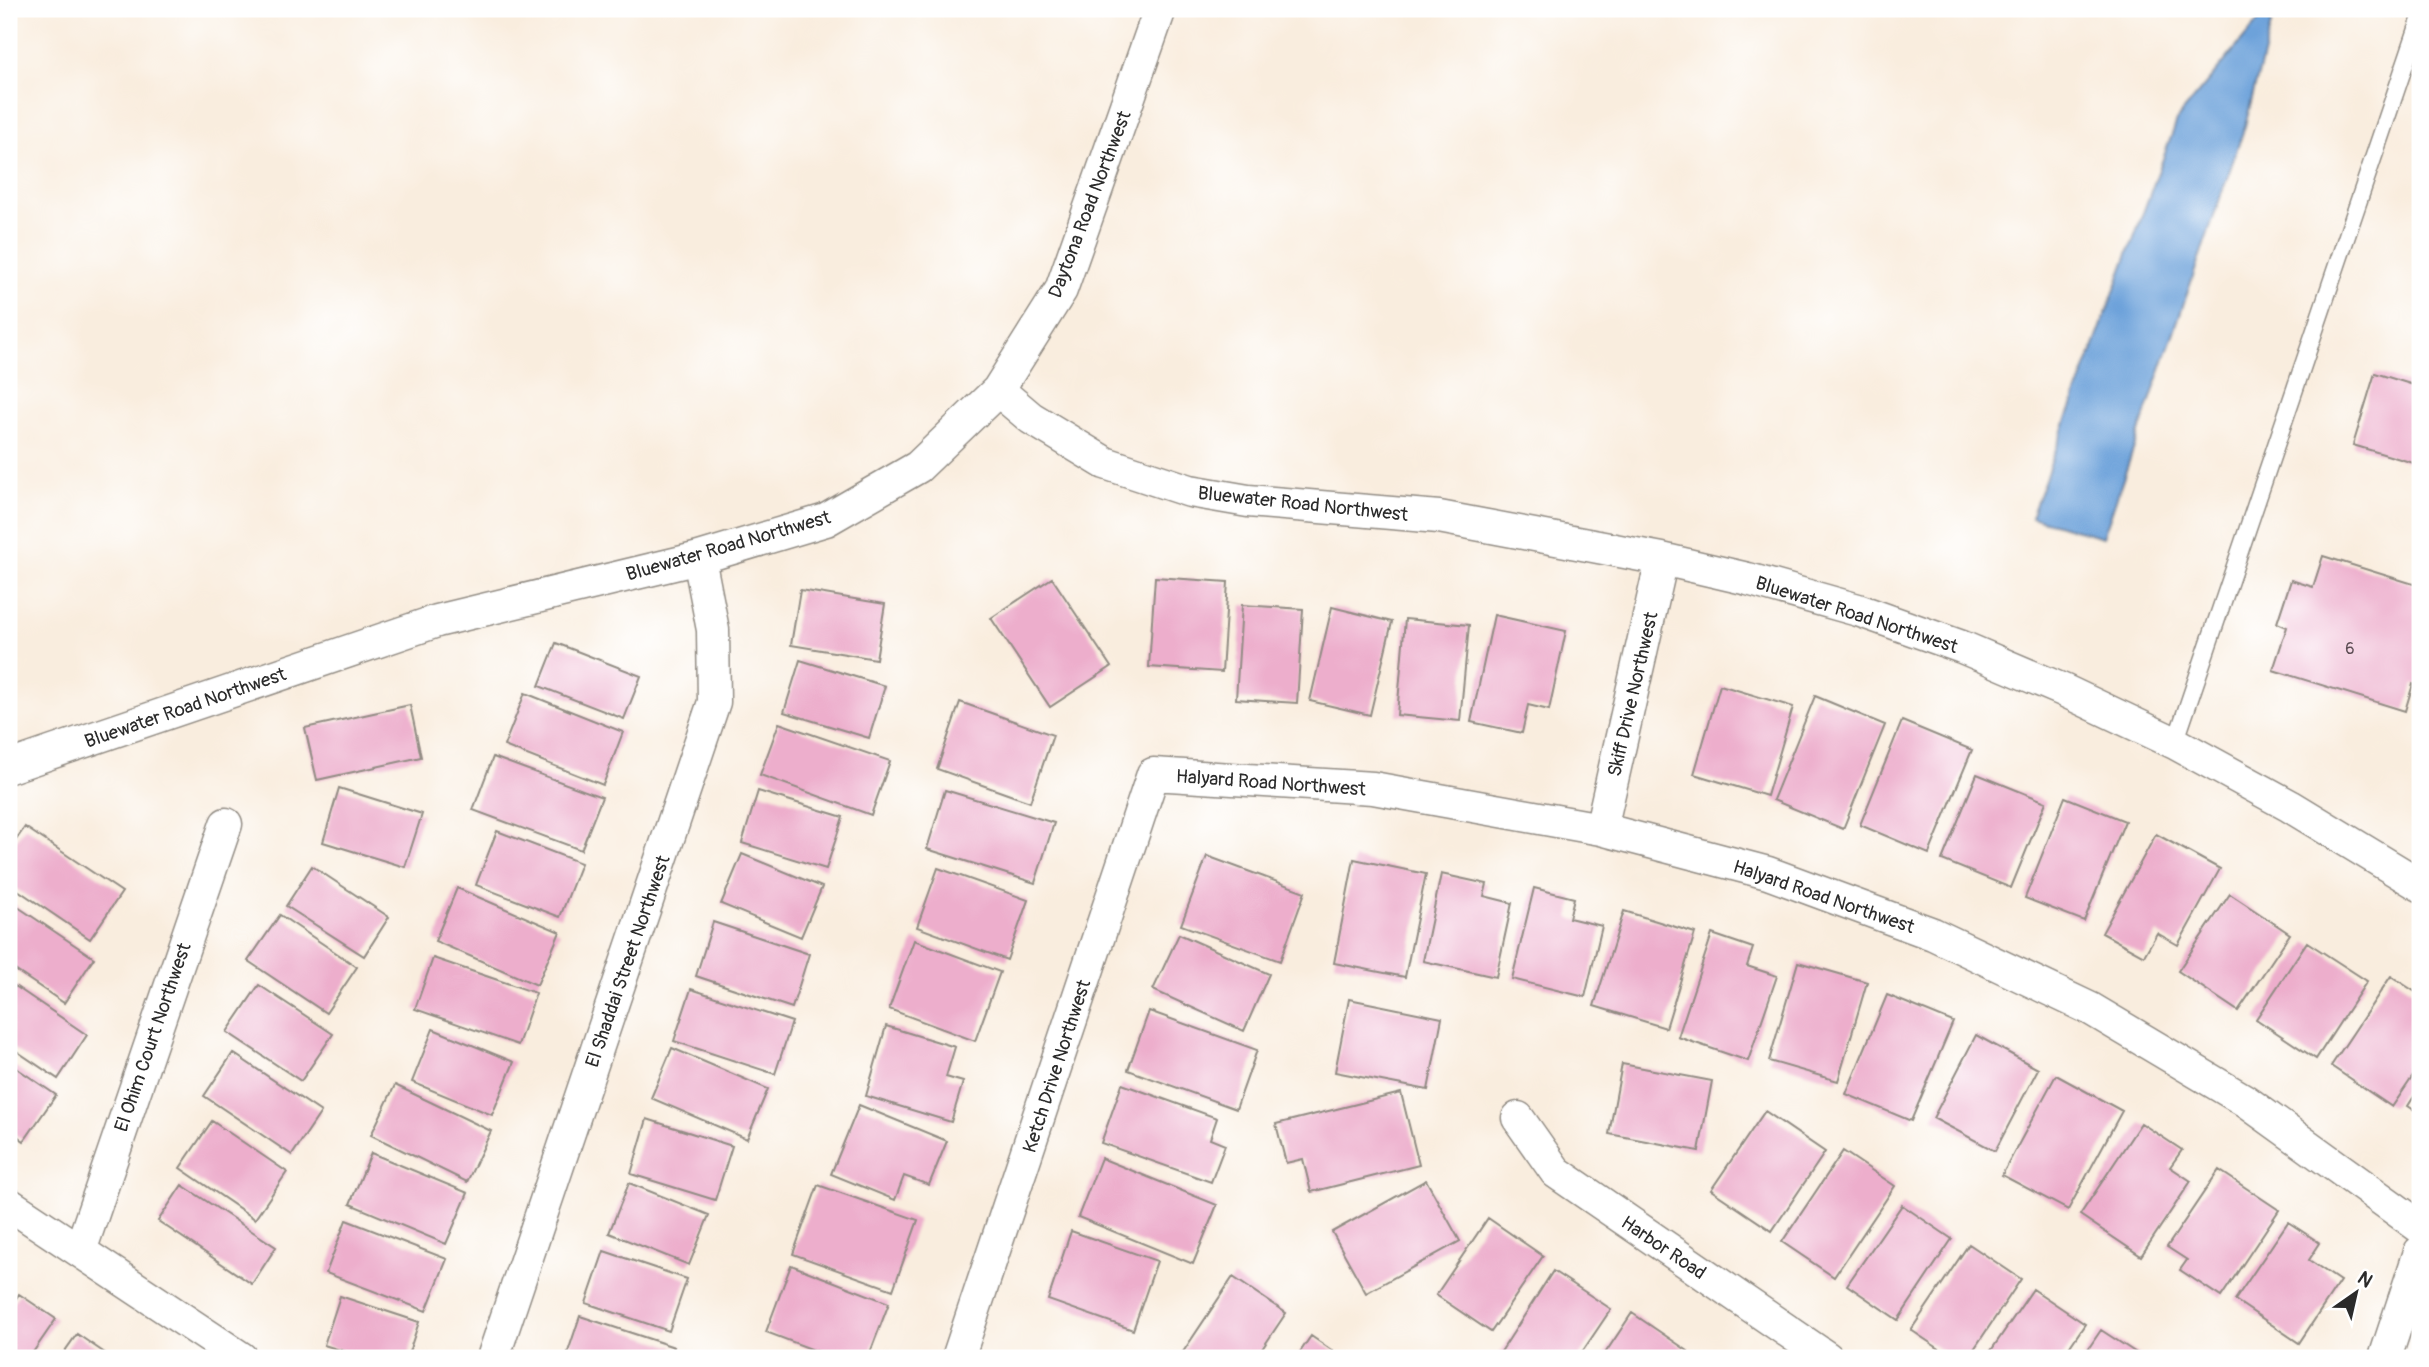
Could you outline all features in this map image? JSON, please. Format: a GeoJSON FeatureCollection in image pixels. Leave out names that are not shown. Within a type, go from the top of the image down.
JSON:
{"type":"FeatureCollection","features":[{"type":"Feature","properties":{"kind":"street","name":"Daytona Road Northwest"},"geometry":{"type":"LineString","coordinates":[[998,390],[1061,290],[1160,9]]}},
{"type":"Feature","properties":{"kind":"street","name":"Bluewater Road Northwest"},"geometry":{"type":"LineString","coordinates":[[9,767],[437,621],[699,558],[826,520],[918,467],[998,390],[1031,418],[1105,463],[1190,491],[1248,501],[1438,517],[1662,559],[1748,579],[1858,610],[1962,647],[2063,690],[2175,743],[2290,806],[2420,885]]}},
{"type":"Feature","properties":{"kind":"street","name":"El Shaddai Street Northwest"},"geometry":{"type":"LineString","coordinates":[[493,1358],[714,702],[713,629],[699,558]]}},
{"type":"Feature","properties":{"kind":"street","name":"Skiff Drive Northwest"},"geometry":{"type":"LineString","coordinates":[[1601,829],[1662,559]]}},
{"type":"Feature","properties":{"kind":"street","name":"Halyard Road Northwest"},"geometry":{"type":"LineString","coordinates":[[1153,774],[1373,789],[1601,829],[1768,873],[1933,934],[2091,1009],[2244,1100],[2420,1227]]}},
{"type":"Feature","properties":{"kind":"street","name":"Ketch Drive Northwest"},"geometry":{"type":"LineString","coordinates":[[968,1355],[1153,774]]}},
{"type":"Feature","properties":{"kind":"street","name":"El Ohim Court Northwest"},"geometry":{"type":"LineString","coordinates":[[80,1251],[226,824]]}},
{"type":"Feature","properties":{"kind":"street","name":"Harbor Road"},"geometry":{"type":"LineString","coordinates":[[1518,1118],[1556,1172],[1827,1358]]}},
{"type":"Feature","properties":{"kind":"street"},"geometry":{"type":"LineString","coordinates":[[9,1204],[241,1358]]}},
{"type":"Feature","properties":{"kind":"street"},"geometry":{"type":"LineString","coordinates":[[2385,1358],[2420,1252]]}},
{"type":"Feature","properties":{"kind":"lane"},"geometry":{"type":"LineString","coordinates":[[2175,743],[2420,20]]}},
{"type":"Feature","properties":{"kind":"water"},"geometry":{"type":"Polygon","coordinates":[[[2268,9],[2275,9],[2245,126],[2103,537],[2031,517],[2178,118],[2268,9]]]}},
{"type":"Feature","properties":{"kind":"building"},"geometry":{"type":"Polygon","coordinates":[[[2375,373],[2420,387],[2420,465],[2353,445],[2375,373]]]}},
{"type":"Feature","properties":{"kind":"building"},"geometry":{"type":"Polygon","coordinates":[[[2323,556],[2420,586],[2420,687],[2413,684],[2405,711],[2273,670],[2287,627],[2277,623],[2291,580],[2313,587],[2323,556]]]}},
{"type":"Feature","properties":{"kind":"building"},"geometry":{"type":"Polygon","coordinates":[[[1155,577],[1228,582],[1222,672],[1149,667],[1155,577]]]}},
{"type":"Feature","properties":{"kind":"building"},"geometry":{"type":"Polygon","coordinates":[[[1052,578],[1111,667],[1050,707],[991,618],[1052,578]]]}},
{"type":"Feature","properties":{"kind":"building"},"geometry":{"type":"Polygon","coordinates":[[[800,590],[885,604],[876,659],[791,645],[800,590]]]}},
{"type":"Feature","properties":{"kind":"building"},"geometry":{"type":"Polygon","coordinates":[[[1242,605],[1303,609],[1297,703],[1236,699],[1242,605]]]}},
{"type":"Feature","properties":{"kind":"building"},"geometry":{"type":"Polygon","coordinates":[[[1332,607],[1392,622],[1370,715],[1310,701],[1332,607]]]}},
{"type":"Feature","properties":{"kind":"building"},"geometry":{"type":"Polygon","coordinates":[[[1494,615],[1566,631],[1549,710],[1528,705],[1522,733],[1471,722],[1494,615]]]}},
{"type":"Feature","properties":{"kind":"building"},"geometry":{"type":"Polygon","coordinates":[[[1405,619],[1469,625],[1460,721],[1397,715],[1405,619]]]}},
{"type":"Feature","properties":{"kind":"building"},"geometry":{"type":"Polygon","coordinates":[[[556,643],[641,676],[624,719],[539,686],[556,643]]]}},
{"type":"Feature","properties":{"kind":"building"},"geometry":{"type":"Polygon","coordinates":[[[800,660],[885,686],[869,738],[784,712],[800,660]]]}},
{"type":"Feature","properties":{"kind":"building"},"geometry":{"type":"Polygon","coordinates":[[[1720,685],[1793,707],[1767,796],[1694,774],[1720,685]]]}},
{"type":"Feature","properties":{"kind":"building"},"geometry":{"type":"Polygon","coordinates":[[[525,693],[623,732],[603,785],[504,746],[525,693]]]}},
{"type":"Feature","properties":{"kind":"building"},"geometry":{"type":"Polygon","coordinates":[[[1815,696],[1885,725],[1843,829],[1773,800],[1815,696]]]}},
{"type":"Feature","properties":{"kind":"building"},"geometry":{"type":"Polygon","coordinates":[[[960,702],[1053,735],[1030,802],[937,769],[960,702]]]}},
{"type":"Feature","properties":{"kind":"building"},"geometry":{"type":"Polygon","coordinates":[[[410,705],[421,757],[317,780],[305,728],[410,705]]]}},
{"type":"Feature","properties":{"kind":"building"},"geometry":{"type":"Polygon","coordinates":[[[1902,721],[1972,750],[1929,854],[1860,825],[1902,721]]]}},
{"type":"Feature","properties":{"kind":"building"},"geometry":{"type":"Polygon","coordinates":[[[779,723],[890,761],[871,815],[760,775],[779,723]]]}},
{"type":"Feature","properties":{"kind":"building"},"geometry":{"type":"Polygon","coordinates":[[[493,757],[602,797],[581,850],[473,810],[493,757]]]}},
{"type":"Feature","properties":{"kind":"building"},"geometry":{"type":"Polygon","coordinates":[[[1977,774],[2046,802],[2011,888],[1942,860],[1977,774]]]}},
{"type":"Feature","properties":{"kind":"building"},"geometry":{"type":"Polygon","coordinates":[[[339,788],[422,814],[405,867],[323,842],[339,788]]]}},
{"type":"Feature","properties":{"kind":"building"},"geometry":{"type":"Polygon","coordinates":[[[945,790],[1054,823],[1035,883],[927,849],[945,790]]]}},
{"type":"Feature","properties":{"kind":"building"},"geometry":{"type":"Polygon","coordinates":[[[758,791],[843,817],[826,869],[742,843],[758,791]]]}},
{"type":"Feature","properties":{"kind":"building"},"geometry":{"type":"Polygon","coordinates":[[[2065,797],[2125,821],[2084,921],[2025,898],[2065,797]]]}},
{"type":"Feature","properties":{"kind":"building"},"geometry":{"type":"Polygon","coordinates":[[[25,827],[122,892],[90,939],[9,884],[9,850],[25,827]]]}},
{"type":"Feature","properties":{"kind":"building"},"geometry":{"type":"Polygon","coordinates":[[[497,831],[581,863],[560,917],[476,885],[497,831]]]}},
{"type":"Feature","properties":{"kind":"building"},"geometry":{"type":"Polygon","coordinates":[[[2156,834],[2220,869],[2178,945],[2157,933],[2144,956],[2102,933],[2156,834]]]}},
{"type":"Feature","properties":{"kind":"building"},"geometry":{"type":"Polygon","coordinates":[[[742,854],[822,887],[801,937],[721,904],[742,854]]]}},
{"type":"Feature","properties":{"kind":"building"},"geometry":{"type":"Polygon","coordinates":[[[1207,856],[1305,892],[1280,961],[1181,925],[1207,856]]]}},
{"type":"Feature","properties":{"kind":"building"},"geometry":{"type":"Polygon","coordinates":[[[1354,859],[1426,874],[1405,977],[1334,963],[1354,859]]]}},
{"type":"Feature","properties":{"kind":"building"},"geometry":{"type":"Polygon","coordinates":[[[312,866],[389,917],[364,956],[286,906],[312,866]]]}},
{"type":"Feature","properties":{"kind":"building"},"geometry":{"type":"Polygon","coordinates":[[[938,868],[1028,900],[1007,960],[917,927],[938,868]]]}},
{"type":"Feature","properties":{"kind":"building"},"geometry":{"type":"Polygon","coordinates":[[[1441,874],[1487,884],[1484,896],[1512,903],[1496,977],[1423,961],[1441,874]]]}},
{"type":"Feature","properties":{"kind":"building"},"geometry":{"type":"Polygon","coordinates":[[[457,888],[560,932],[537,985],[435,941],[457,888]]]}},
{"type":"Feature","properties":{"kind":"building"},"geometry":{"type":"Polygon","coordinates":[[[1534,888],[1574,898],[1569,918],[1602,926],[1585,997],[1512,979],[1534,888]]]}},
{"type":"Feature","properties":{"kind":"building"},"geometry":{"type":"Polygon","coordinates":[[[2230,894],[2290,934],[2238,1011],[2178,971],[2230,894]]]}},
{"type":"Feature","properties":{"kind":"building"},"geometry":{"type":"Polygon","coordinates":[[[9,901],[94,958],[64,1003],[9,966],[9,901]]]}},
{"type":"Feature","properties":{"kind":"building"},"geometry":{"type":"Polygon","coordinates":[[[1624,911],[1695,933],[1666,1028],[1594,1006],[1624,911]]]}},
{"type":"Feature","properties":{"kind":"building"},"geometry":{"type":"Polygon","coordinates":[[[280,915],[357,967],[326,1013],[248,961],[280,915]]]}},
{"type":"Feature","properties":{"kind":"building"},"geometry":{"type":"Polygon","coordinates":[[[713,922],[809,954],[792,1008],[696,976],[713,922]]]}},
{"type":"Feature","properties":{"kind":"building"},"geometry":{"type":"Polygon","coordinates":[[[1179,934],[1269,974],[1244,1031],[1153,990],[1179,934]]]}},
{"type":"Feature","properties":{"kind":"building"},"geometry":{"type":"Polygon","coordinates":[[[1712,934],[1753,948],[1747,966],[1777,976],[1748,1061],[1678,1037],[1712,934]]]}},
{"type":"Feature","properties":{"kind":"building"},"geometry":{"type":"Polygon","coordinates":[[[914,940],[1000,972],[975,1041],[889,1009],[914,940]]]}},
{"type":"Feature","properties":{"kind":"building"},"geometry":{"type":"Polygon","coordinates":[[[2307,942],[2367,981],[2316,1059],[2256,1019],[2307,942]]]}},
{"type":"Feature","properties":{"kind":"building"},"geometry":{"type":"Polygon","coordinates":[[[433,958],[536,993],[518,1045],[415,1009],[433,958]]]}},
{"type":"Feature","properties":{"kind":"building"},"geometry":{"type":"Polygon","coordinates":[[[1798,962],[1867,982],[1838,1081],[1769,1061],[1798,962]]]}},
{"type":"Feature","properties":{"kind":"building"},"geometry":{"type":"Polygon","coordinates":[[[2391,976],[2420,995],[2420,1066],[2392,1107],[2331,1066],[2391,976]]]}},
{"type":"Feature","properties":{"kind":"building"},"geometry":{"type":"Polygon","coordinates":[[[259,985],[333,1034],[301,1081],[227,1032],[259,985]]]}},
{"type":"Feature","properties":{"kind":"building"},"geometry":{"type":"Polygon","coordinates":[[[15,986],[87,1035],[58,1079],[9,1046],[9,995],[15,986]]]}},
{"type":"Feature","properties":{"kind":"building"},"geometry":{"type":"Polygon","coordinates":[[[691,989],[792,1022],[775,1074],[674,1041],[691,989]]]}},
{"type":"Feature","properties":{"kind":"building"},"geometry":{"type":"Polygon","coordinates":[[[1887,995],[1953,1022],[1911,1121],[1846,1094],[1887,995]]]}},
{"type":"Feature","properties":{"kind":"building"},"geometry":{"type":"Polygon","coordinates":[[[1349,999],[1442,1018],[1428,1090],[1335,1072],[1349,999]]]}},
{"type":"Feature","properties":{"kind":"building"},"geometry":{"type":"Polygon","coordinates":[[[1149,1011],[1257,1050],[1236,1109],[1128,1070],[1149,1011]]]}},
{"type":"Feature","properties":{"kind":"building"},"geometry":{"type":"Polygon","coordinates":[[[886,1026],[955,1047],[946,1077],[963,1082],[951,1122],[866,1096],[886,1026]]]}},
{"type":"Feature","properties":{"kind":"building"},"geometry":{"type":"Polygon","coordinates":[[[433,1029],[514,1062],[492,1115],[412,1082],[433,1029]]]}},
{"type":"Feature","properties":{"kind":"building"},"geometry":{"type":"Polygon","coordinates":[[[1976,1035],[2038,1069],[1995,1151],[1933,1118],[1976,1035]]]}},
{"type":"Feature","properties":{"kind":"building"},"geometry":{"type":"Polygon","coordinates":[[[672,1048],[768,1089],[747,1139],[651,1098],[672,1048]]]}},
{"type":"Feature","properties":{"kind":"building"},"geometry":{"type":"Polygon","coordinates":[[[233,1053],[321,1112],[292,1155],[204,1096],[233,1053]]]}},
{"type":"Feature","properties":{"kind":"building"},"geometry":{"type":"Polygon","coordinates":[[[9,1063],[56,1095],[24,1141],[9,1130],[9,1063]]]}},
{"type":"Feature","properties":{"kind":"building"},"geometry":{"type":"Polygon","coordinates":[[[1622,1064],[1712,1081],[1699,1151],[1609,1134],[1622,1064]]]}},
{"type":"Feature","properties":{"kind":"building"},"geometry":{"type":"Polygon","coordinates":[[[2056,1075],[2122,1111],[2068,1210],[2002,1175],[2056,1075]]]}},
{"type":"Feature","properties":{"kind":"building"},"geometry":{"type":"Polygon","coordinates":[[[1122,1084],[1217,1118],[1210,1139],[1225,1145],[1211,1182],[1101,1143],[1122,1084]]]}},
{"type":"Feature","properties":{"kind":"building"},"geometry":{"type":"Polygon","coordinates":[[[395,1085],[491,1131],[467,1182],[371,1135],[395,1085]]]}},
{"type":"Feature","properties":{"kind":"building"},"geometry":{"type":"Polygon","coordinates":[[[2420,1087],[2420,1114],[2408,1106],[2420,1087]]]}},
{"type":"Feature","properties":{"kind":"building"},"geometry":{"type":"Polygon","coordinates":[[[1401,1093],[1419,1165],[1311,1192],[1303,1159],[1286,1163],[1276,1124],[1401,1093]]]}},
{"type":"Feature","properties":{"kind":"building"},"geometry":{"type":"Polygon","coordinates":[[[859,1105],[947,1141],[929,1185],[904,1176],[895,1200],[831,1174],[859,1105]]]}},
{"type":"Feature","properties":{"kind":"building"},"geometry":{"type":"Polygon","coordinates":[[[1765,1111],[1825,1152],[1772,1231],[1711,1190],[1765,1111]]]}},
{"type":"Feature","properties":{"kind":"building"},"geometry":{"type":"Polygon","coordinates":[[[647,1119],[732,1146],[715,1200],[631,1174],[647,1119]]]}},
{"type":"Feature","properties":{"kind":"building"},"geometry":{"type":"Polygon","coordinates":[[[212,1121],[287,1172],[255,1219],[180,1168],[212,1121]]]}},
{"type":"Feature","properties":{"kind":"building"},"geometry":{"type":"Polygon","coordinates":[[[2141,1123],[2182,1150],[2170,1167],[2191,1181],[2141,1256],[2080,1215],[2141,1123]]]}},
{"type":"Feature","properties":{"kind":"building"},"geometry":{"type":"Polygon","coordinates":[[[1843,1151],[1895,1186],[1834,1277],[1782,1242],[1843,1151]]]}},
{"type":"Feature","properties":{"kind":"building"},"geometry":{"type":"Polygon","coordinates":[[[371,1153],[468,1193],[446,1244],[350,1204],[371,1153]]]}},
{"type":"Feature","properties":{"kind":"building"},"geometry":{"type":"Polygon","coordinates":[[[1101,1158],[1217,1205],[1193,1264],[1078,1217],[1101,1158]]]}},
{"type":"Feature","properties":{"kind":"building"},"geometry":{"type":"Polygon","coordinates":[[[2219,1170],[2279,1210],[2221,1297],[2180,1270],[2187,1260],[2167,1247],[2219,1170]]]}},
{"type":"Feature","properties":{"kind":"building"},"geometry":{"type":"Polygon","coordinates":[[[1426,1180],[1460,1241],[1366,1293],[1332,1232],[1426,1180]]]}},
{"type":"Feature","properties":{"kind":"building"},"geometry":{"type":"Polygon","coordinates":[[[629,1183],[709,1215],[689,1265],[609,1233],[629,1183]]]}},
{"type":"Feature","properties":{"kind":"building"},"geometry":{"type":"Polygon","coordinates":[[[182,1185],[276,1247],[252,1284],[158,1221],[182,1185]]]}},
{"type":"Feature","properties":{"kind":"building"},"geometry":{"type":"Polygon","coordinates":[[[818,1185],[918,1220],[893,1290],[793,1254],[818,1185]]]}},
{"type":"Feature","properties":{"kind":"building"},"geometry":{"type":"Polygon","coordinates":[[[1902,1205],[1952,1239],[1898,1320],[1847,1285],[1902,1205]]]}},
{"type":"Feature","properties":{"kind":"building"},"geometry":{"type":"Polygon","coordinates":[[[1488,1218],[1543,1256],[1491,1332],[1436,1295],[1488,1218]]]}},
{"type":"Feature","properties":{"kind":"building"},"geometry":{"type":"Polygon","coordinates":[[[346,1220],[447,1259],[426,1311],[326,1273],[346,1220]]]}},
{"type":"Feature","properties":{"kind":"building"},"geometry":{"type":"Polygon","coordinates":[[[2288,1222],[2320,1243],[2309,1260],[2340,1281],[2299,1343],[2235,1300],[2288,1222]]]}},
{"type":"Feature","properties":{"kind":"building"},"geometry":{"type":"Polygon","coordinates":[[[1071,1231],[1157,1261],[1133,1330],[1048,1300],[1071,1231]]]}},
{"type":"Feature","properties":{"kind":"building"},"geometry":{"type":"Polygon","coordinates":[[[1969,1244],[2021,1279],[1968,1358],[1953,1358],[1911,1330],[1969,1244]]]}},
{"type":"Feature","properties":{"kind":"building"},"geometry":{"type":"Polygon","coordinates":[[[604,1251],[687,1279],[669,1331],[586,1303],[604,1251]]]}},
{"type":"Feature","properties":{"kind":"building"},"geometry":{"type":"Polygon","coordinates":[[[791,1265],[889,1303],[868,1358],[835,1358],[766,1332],[791,1265]]]}},
{"type":"Feature","properties":{"kind":"building"},"geometry":{"type":"Polygon","coordinates":[[[1553,1271],[1611,1309],[1578,1358],[1497,1358],[1553,1271]]]}},
{"type":"Feature","properties":{"kind":"building"},"geometry":{"type":"Polygon","coordinates":[[[1233,1277],[1286,1313],[1256,1358],[1179,1358],[1233,1277]]]}},
{"type":"Feature","properties":{"kind":"building"},"geometry":{"type":"Polygon","coordinates":[[[2033,1289],[2085,1324],[2062,1358],[1986,1358],[2033,1289]]]}},
{"type":"Feature","properties":{"kind":"building"},"geometry":{"type":"Polygon","coordinates":[[[19,1294],[56,1319],[29,1358],[9,1358],[9,1309],[19,1294]]]}},
{"type":"Feature","properties":{"kind":"building"},"geometry":{"type":"Polygon","coordinates":[[[340,1296],[419,1322],[407,1358],[366,1358],[324,1345],[340,1296]]]}},
{"type":"Feature","properties":{"kind":"building"},"geometry":{"type":"Polygon","coordinates":[[[1632,1313],[1688,1351],[1684,1358],[1602,1358],[1632,1313]]]}},
{"type":"Feature","properties":{"kind":"building"},"geometry":{"type":"Polygon","coordinates":[[[580,1316],[674,1347],[670,1358],[566,1358],[580,1316]]]}},
{"type":"Feature","properties":{"kind":"building"},"geometry":{"type":"Polygon","coordinates":[[[2101,1330],[2144,1358],[2082,1358],[2101,1330]]]}},
{"type":"Feature","properties":{"kind":"building"},"geometry":{"type":"Polygon","coordinates":[[[77,1334],[112,1358],[60,1358],[77,1334]]]}},
{"type":"Feature","properties":{"kind":"building"},"geometry":{"type":"Polygon","coordinates":[[[1311,1336],[1343,1358],[1296,1358],[1311,1336]]]}}]}
